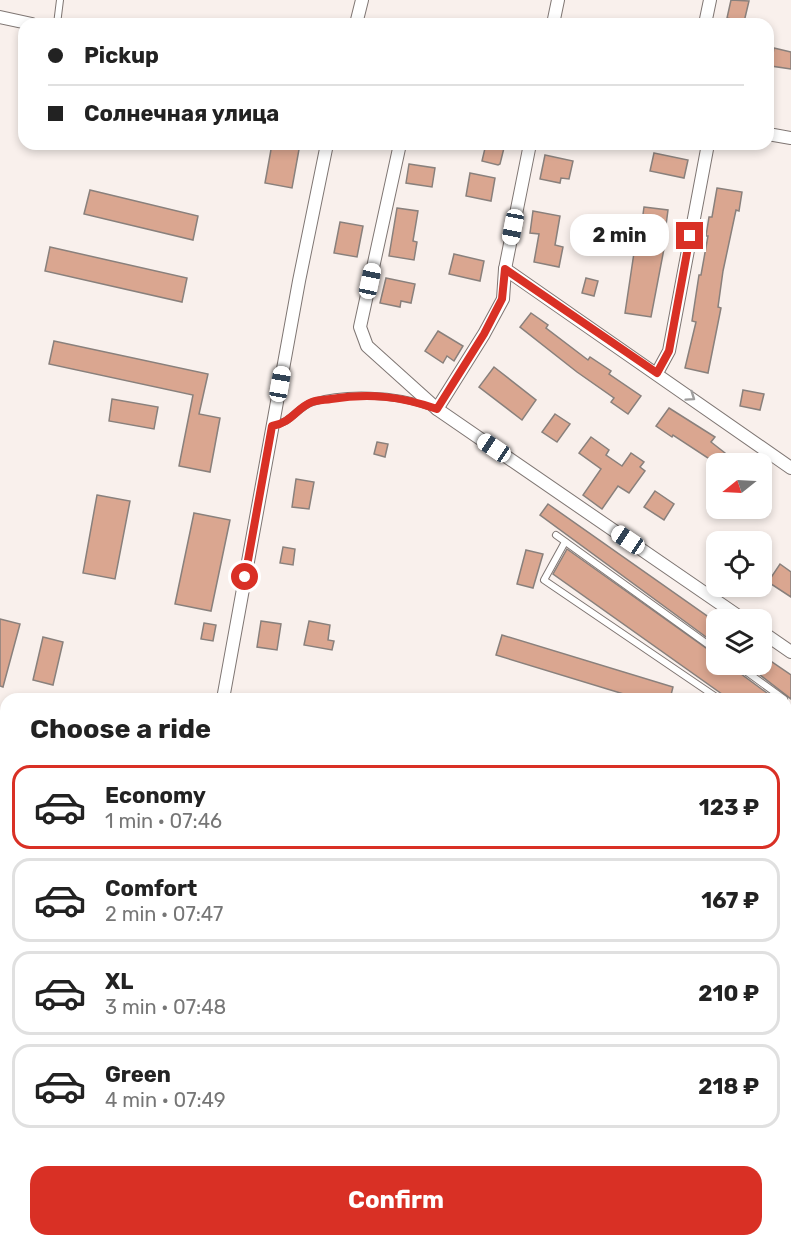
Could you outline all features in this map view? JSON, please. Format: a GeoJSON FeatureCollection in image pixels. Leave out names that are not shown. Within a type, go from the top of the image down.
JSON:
{"type":"FeatureCollection","features":[{"type":"Feature","properties":{"kind":"street"},"geometry":{"type":"LineString","coordinates":[[358,18],[362,0]]}},
{"type":"Feature","properties":{"kind":"street"},"geometry":{"type":"LineString","coordinates":[[554,18],[558,0]]}},
{"type":"Feature","properties":{"kind":"street"},"geometry":{"type":"LineString","coordinates":[[706,18],[710,0]]}},
{"type":"Feature","properties":{"kind":"street"},"geometry":{"type":"LineString","coordinates":[[0,17],[18,21]]}},
{"type":"Feature","properties":{"kind":"street"},"geometry":{"type":"LineString","coordinates":[[774,135],[791,138]]}},
{"type":"Feature","properties":{"kind":"street"},"geometry":{"type":"LineString","coordinates":[[224,693],[298,281],[326,150]]}},
{"type":"Feature","properties":{"kind":"street"},"geometry":{"type":"LineString","coordinates":[[399,150],[360,327],[367,346],[437,409],[728,609]]}},
{"type":"Feature","properties":{"kind":"street"},"geometry":{"type":"LineString","coordinates":[[437,409],[484,334],[502,299],[505,269],[529,150]]}},
{"type":"Feature","properties":{"kind":"street"},"geometry":{"type":"LineString","coordinates":[[657,373],[669,351],[707,150]]}},
{"type":"Feature","properties":{"kind":"street"},"geometry":{"type":"LineString","coordinates":[[505,269],[791,468]]}},
{"type":"Feature","properties":{"kind":"street"},"geometry":{"type":"LineString","coordinates":[[772,639],[791,652]]}},
{"type":"Feature","properties":{"kind":"lane"},"geometry":{"type":"LineString","coordinates":[[58,18],[60,0]]}},
{"type":"Feature","properties":{"kind":"lane"},"geometry":{"type":"LineString","coordinates":[[272,426],[284,424],[311,402],[342,398],[387,396],[412,400],[437,409]]}},
{"type":"Feature","properties":{"kind":"lane"},"geometry":{"type":"LineString","coordinates":[[556,535],[706,643]]}},
{"type":"Feature","properties":{"kind":"lane"},"geometry":{"type":"LineString","coordinates":[[565,542],[544,580],[710,693]]}},
{"type":"Feature","properties":{"kind":"lane"},"geometry":{"type":"LineString","coordinates":[[751,675],[775,693]]}},
{"type":"Feature","properties":{"kind":"building"},"geometry":{"type":"Polygon","coordinates":[[[731,0],[749,1],[745,18],[727,18],[731,0]]]}},
{"type":"Feature","properties":{"kind":"building"},"geometry":{"type":"Polygon","coordinates":[[[774,48],[791,52],[791,69],[774,66],[774,48]]]}},
{"type":"Feature","properties":{"kind":"building"},"geometry":{"type":"Polygon","coordinates":[[[271,150],[299,150],[292,188],[265,183],[271,150]]]}},
{"type":"Feature","properties":{"kind":"building"},"geometry":{"type":"Polygon","coordinates":[[[485,150],[504,150],[500,164],[482,161],[485,150]]]}},
{"type":"Feature","properties":{"kind":"building"},"geometry":{"type":"Polygon","coordinates":[[[654,153],[688,160],[684,178],[650,171],[654,153]]]}},
{"type":"Feature","properties":{"kind":"building"},"geometry":{"type":"Polygon","coordinates":[[[545,155],[573,161],[569,179],[561,178],[560,183],[540,179],[545,155]]]}},
{"type":"Feature","properties":{"kind":"building"},"geometry":{"type":"Polygon","coordinates":[[[409,164],[435,168],[432,187],[406,183],[409,164]]]}},
{"type":"Feature","properties":{"kind":"building"},"geometry":{"type":"Polygon","coordinates":[[[470,173],[495,178],[491,201],[466,196],[470,173]]]}},
{"type":"Feature","properties":{"kind":"building"},"geometry":{"type":"Polygon","coordinates":[[[717,188],[742,192],[723,271],[718,307],[721,308],[708,373],[685,368],[696,322],[692,321],[708,236],[706,236],[709,217],[712,217],[717,188]]]}},
{"type":"Feature","properties":{"kind":"building"},"geometry":{"type":"Polygon","coordinates":[[[90,190],[198,216],[193,240],[84,214],[90,190]]]}},
{"type":"Feature","properties":{"kind":"building"},"geometry":{"type":"Polygon","coordinates":[[[644,207],[668,210],[665,233],[667,233],[651,317],[625,313],[635,246],[629,245],[632,228],[641,229],[644,207]]]}},
{"type":"Feature","properties":{"kind":"building"},"geometry":{"type":"Polygon","coordinates":[[[397,208],[418,211],[413,241],[417,242],[414,260],[389,256],[397,208]]]}},
{"type":"Feature","properties":{"kind":"building"},"geometry":{"type":"Polygon","coordinates":[[[533,211],[560,216],[555,245],[563,247],[559,267],[534,262],[539,234],[530,233],[533,211]]]}},
{"type":"Feature","properties":{"kind":"building"},"geometry":{"type":"Polygon","coordinates":[[[340,222],[363,226],[357,257],[334,253],[340,222]]]}},
{"type":"Feature","properties":{"kind":"building"},"geometry":{"type":"Polygon","coordinates":[[[50,247],[187,278],[182,302],[45,271],[50,247]]]}},
{"type":"Feature","properties":{"kind":"building"},"geometry":{"type":"Polygon","coordinates":[[[454,254],[484,261],[480,281],[449,274],[454,254]]]}},
{"type":"Feature","properties":{"kind":"building"},"geometry":{"type":"Polygon","coordinates":[[[386,278],[415,284],[411,303],[401,301],[400,307],[380,303],[386,278]]]}},
{"type":"Feature","properties":{"kind":"building"},"geometry":{"type":"Polygon","coordinates":[[[586,278],[598,281],[594,296],[582,293],[586,278]]]}},
{"type":"Feature","properties":{"kind":"building"},"geometry":{"type":"Polygon","coordinates":[[[531,313],[548,325],[546,328],[588,360],[590,357],[611,371],[609,374],[641,396],[628,414],[611,402],[614,398],[520,327],[531,313]]]}},
{"type":"Feature","properties":{"kind":"building"},"geometry":{"type":"Polygon","coordinates":[[[438,331],[463,346],[454,361],[447,356],[443,363],[425,351],[438,331]]]}},
{"type":"Feature","properties":{"kind":"building"},"geometry":{"type":"Polygon","coordinates":[[[54,341],[208,374],[199,414],[220,418],[210,472],[179,466],[193,395],[49,364],[54,341]]]}},
{"type":"Feature","properties":{"kind":"building"},"geometry":{"type":"Polygon","coordinates":[[[494,367],[536,400],[522,420],[479,387],[494,367]]]}},
{"type":"Feature","properties":{"kind":"building"},"geometry":{"type":"Polygon","coordinates":[[[743,390],[764,394],[760,410],[740,406],[743,390]]]}},
{"type":"Feature","properties":{"kind":"building"},"geometry":{"type":"Polygon","coordinates":[[[112,399],[158,407],[154,429],[109,421],[112,399]]]}},
{"type":"Feature","properties":{"kind":"building"},"geometry":{"type":"Polygon","coordinates":[[[669,408],[715,437],[711,442],[725,453],[706,453],[706,457],[656,426],[669,408]]]}},
{"type":"Feature","properties":{"kind":"building"},"geometry":{"type":"Polygon","coordinates":[[[555,414],[570,424],[557,442],[542,432],[555,414]]]}},
{"type":"Feature","properties":{"kind":"building"},"geometry":{"type":"Polygon","coordinates":[[[591,437],[609,450],[606,455],[622,466],[631,453],[644,462],[640,467],[645,471],[629,493],[618,486],[602,509],[583,495],[601,469],[579,453],[591,437]]]}},
{"type":"Feature","properties":{"kind":"building"},"geometry":{"type":"Polygon","coordinates":[[[377,442],[388,444],[385,457],[374,454],[377,442]]]}},
{"type":"Feature","properties":{"kind":"building"},"geometry":{"type":"Polygon","coordinates":[[[296,479],[314,482],[309,509],[292,507],[296,479]]]}},
{"type":"Feature","properties":{"kind":"building"},"geometry":{"type":"Polygon","coordinates":[[[655,491],[674,504],[664,520],[644,507],[655,491]]]}},
{"type":"Feature","properties":{"kind":"building"},"geometry":{"type":"Polygon","coordinates":[[[97,495],[130,501],[115,579],[83,573],[97,495]]]}},
{"type":"Feature","properties":{"kind":"building"},"geometry":{"type":"Polygon","coordinates":[[[548,504],[706,615],[706,637],[540,515],[548,504]]]}},
{"type":"Feature","properties":{"kind":"building"},"geometry":{"type":"Polygon","coordinates":[[[194,513],[230,520],[211,611],[175,604],[194,513]]]}},
{"type":"Feature","properties":{"kind":"building"},"geometry":{"type":"Polygon","coordinates":[[[283,547],[295,549],[293,565],[280,563],[283,547]]]}},
{"type":"Feature","properties":{"kind":"building"},"geometry":{"type":"Polygon","coordinates":[[[567,549],[706,648],[706,675],[742,675],[767,693],[721,693],[553,574],[567,549]]]}},
{"type":"Feature","properties":{"kind":"building"},"geometry":{"type":"Polygon","coordinates":[[[526,550],[543,554],[533,588],[517,584],[526,550]]]}},
{"type":"Feature","properties":{"kind":"building"},"geometry":{"type":"Polygon","coordinates":[[[780,564],[791,572],[791,597],[772,585],[772,576],[780,564]]]}},
{"type":"Feature","properties":{"kind":"building"},"geometry":{"type":"Polygon","coordinates":[[[0,619],[20,624],[3,687],[0,686],[0,619]]]}},
{"type":"Feature","properties":{"kind":"building"},"geometry":{"type":"Polygon","coordinates":[[[261,621],[281,624],[277,650],[257,647],[261,621]]]}},
{"type":"Feature","properties":{"kind":"building"},"geometry":{"type":"Polygon","coordinates":[[[309,621],[330,625],[328,640],[334,641],[332,650],[304,645],[309,621]]]}},
{"type":"Feature","properties":{"kind":"building"},"geometry":{"type":"Polygon","coordinates":[[[204,623],[216,625],[213,641],[201,639],[204,623]]]}},
{"type":"Feature","properties":{"kind":"building"},"geometry":{"type":"Polygon","coordinates":[[[502,635],[673,687],[672,693],[620,693],[496,655],[502,635]]]}},
{"type":"Feature","properties":{"kind":"building"},"geometry":{"type":"Polygon","coordinates":[[[43,637],[63,642],[53,685],[33,680],[43,637]]]}},
{"type":"Feature","properties":{"kind":"building"},"geometry":{"type":"Polygon","coordinates":[[[772,662],[791,675],[791,693],[783,693],[760,675],[772,675],[772,662]]]}},
{"type":"Feature","properties":{"kind":"route"},"geometry":{"type":"LineString","coordinates":[[245,577],[272,426],[284,424],[311,402],[342,398],[387,396],[412,400],[437,409],[484,334],[502,299],[505,269],[657,373],[669,351],[690,236]]}}]}
